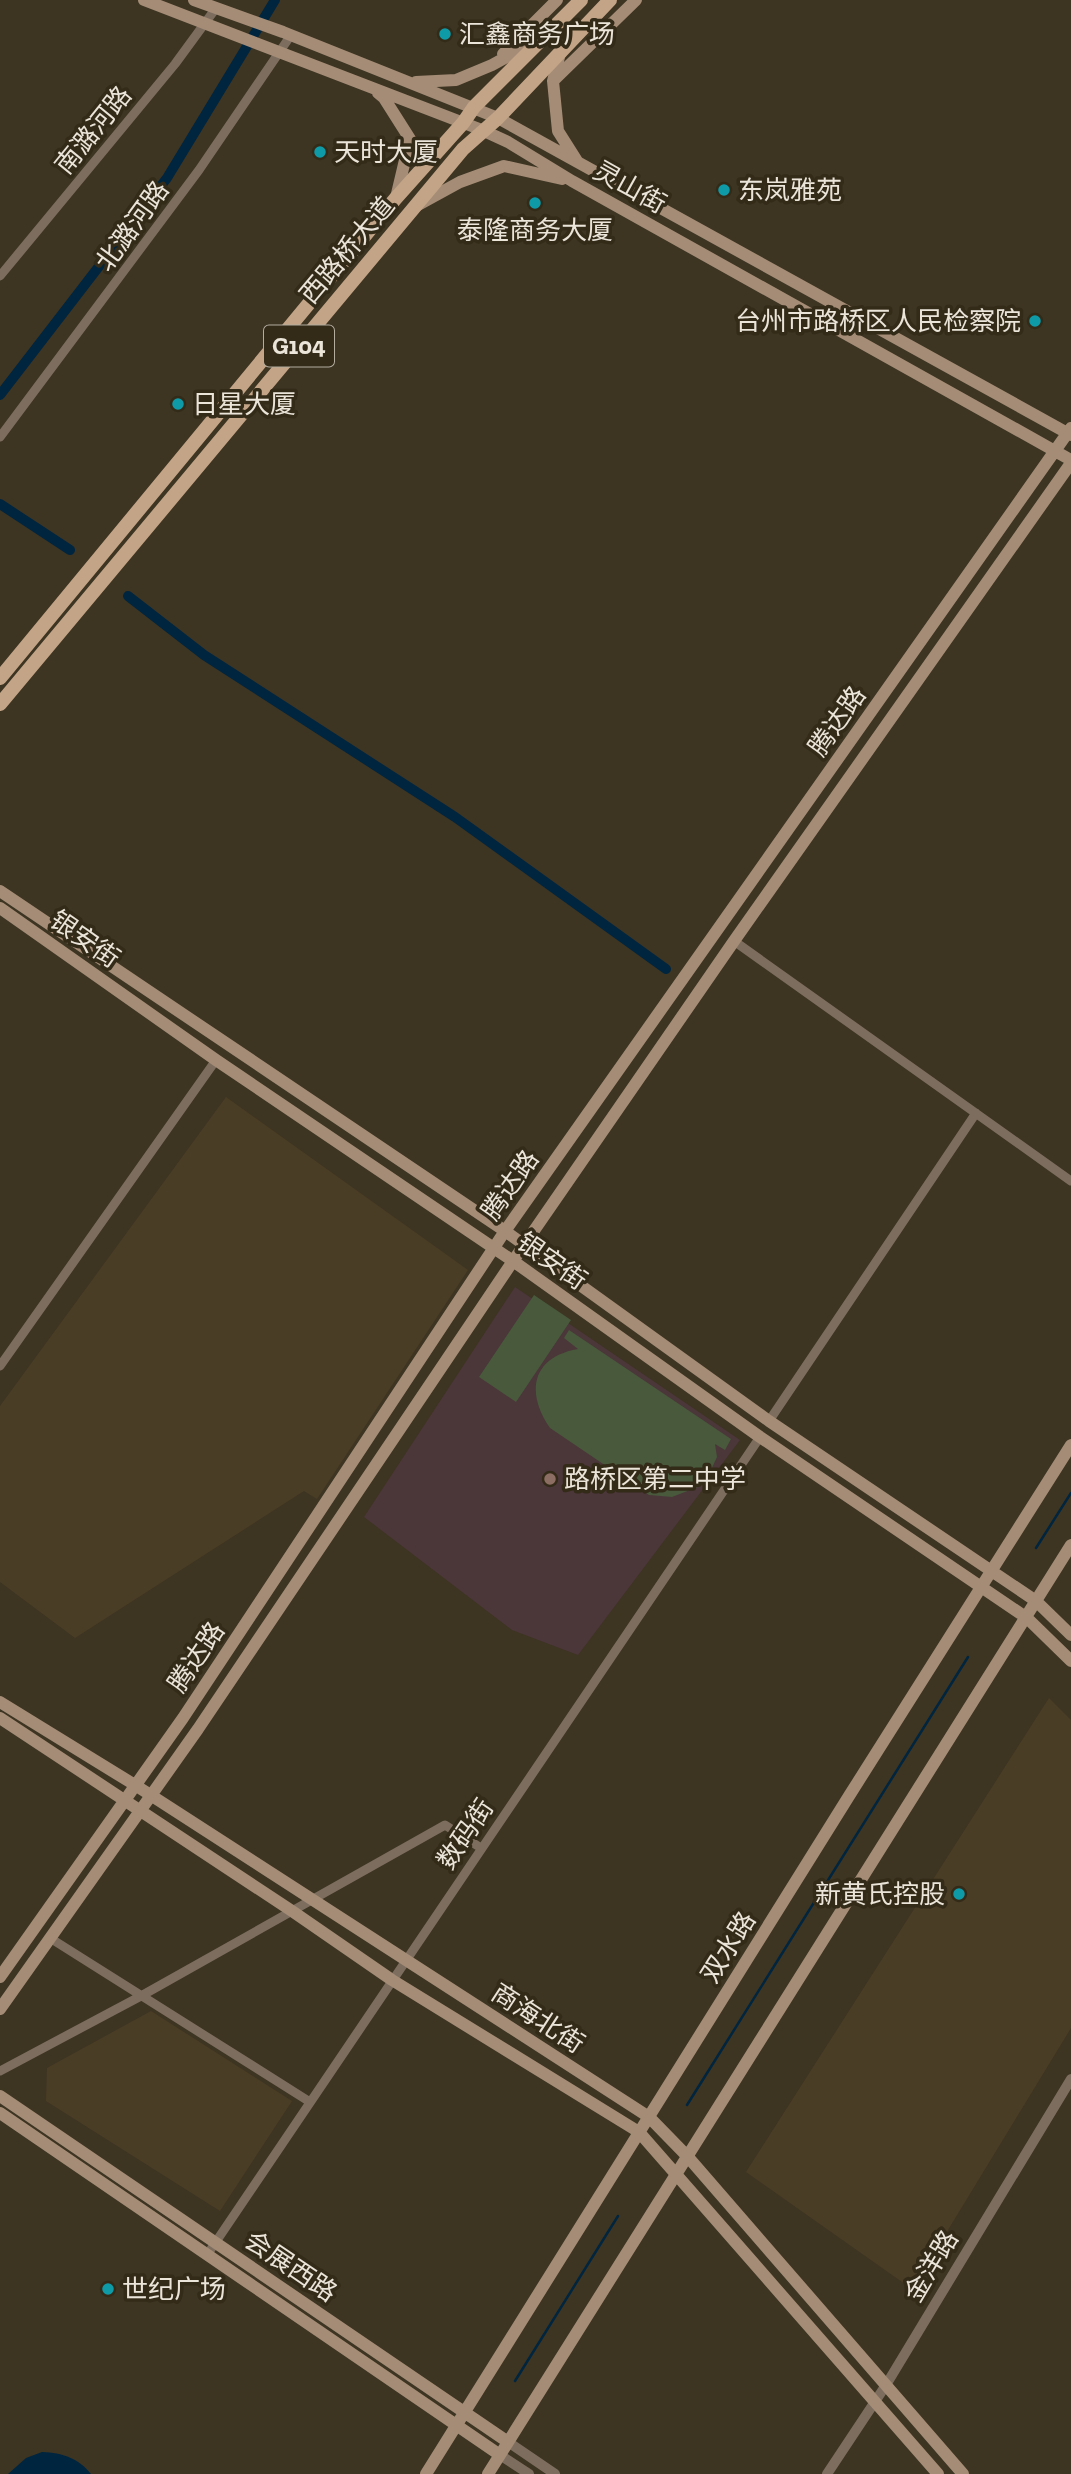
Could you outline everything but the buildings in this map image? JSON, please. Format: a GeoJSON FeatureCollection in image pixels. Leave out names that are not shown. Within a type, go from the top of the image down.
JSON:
{"type":"FeatureCollection","features":[{"type":"Feature","properties":{"kind":"main road","name":"灵山街"},"geometry":{"type":"LineString","coordinates":[[144,0],[508,142],[572,181],[1056,451],[1071,462]]}},
{"type":"Feature","properties":{"kind":"main road","name":"灵山街"},"geometry":{"type":"LineString","coordinates":[[194,0],[287,33],[498,118],[1070,432]]}},
{"type":"Feature","properties":{"kind":"main road"},"geometry":{"type":"LineString","coordinates":[[492,65],[557,0]]}},
{"type":"Feature","properties":{"kind":"main road","name":"西路桥大道"},"geometry":{"type":"LineString","coordinates":[[0,678],[396,198],[474,107],[581,0]]}},
{"type":"Feature","properties":{"kind":"main road","name":"西路桥大道"},"geometry":{"type":"LineString","coordinates":[[0,704],[415,207],[482,130],[498,118],[610,0]]}},
{"type":"Feature","properties":{"kind":"main road"},"geometry":{"type":"LineString","coordinates":[[553,81],[636,0]]}},
{"type":"Feature","properties":{"kind":"main road"},"geometry":{"type":"LineString","coordinates":[[410,82],[456,80],[492,65],[542,38]]}},
{"type":"Feature","properties":{"kind":"main road"},"geometry":{"type":"LineString","coordinates":[[560,53],[553,81],[558,131],[580,164]]}},
{"type":"Feature","properties":{"kind":"main road"},"geometry":{"type":"LineString","coordinates":[[372,88],[384,98],[410,139],[396,198]]}},
{"type":"Feature","properties":{"kind":"main road"},"geometry":{"type":"LineString","coordinates":[[415,207],[460,182],[504,166],[572,181]]}},
{"type":"Feature","properties":{"kind":"main road","name":"腾达路"},"geometry":{"type":"LineString","coordinates":[[0,1977],[183,1718],[505,1231],[1070,432]]}},
{"type":"Feature","properties":{"kind":"main road","name":"腾达路"},"geometry":{"type":"LineString","coordinates":[[0,2009],[198,1729],[513,1261],[734,941],[1071,462]]}},
{"type":"Feature","properties":{"kind":"main road","name":"银安街"},"geometry":{"type":"LineString","coordinates":[[0,891],[505,1231],[769,1421],[1036,1601],[1071,1635]]}},
{"type":"Feature","properties":{"kind":"main road","name":"银安街"},"geometry":{"type":"LineString","coordinates":[[0,908],[216,1060],[513,1261],[760,1437],[1027,1618],[1071,1661]]}},
{"type":"Feature","properties":{"kind":"main road","name":"双水路"},"geometry":{"type":"LineString","coordinates":[[426,2474],[1071,1446]]}},
{"type":"Feature","properties":{"kind":"main road"},"geometry":{"type":"LineString","coordinates":[[488,2474],[1071,1545]]}},
{"type":"Feature","properties":{"kind":"main road","name":"商海北街"},"geometry":{"type":"LineString","coordinates":[[0,1702],[135,1785],[649,2117],[688,2157],[963,2474]]}},
{"type":"Feature","properties":{"kind":"main road","name":"商海北街"},"geometry":{"type":"LineString","coordinates":[[0,1718],[292,1911],[391,1980],[639,2132],[938,2474]]}},
{"type":"Feature","properties":{"kind":"main road","name":"会展西路"},"geometry":{"type":"LineString","coordinates":[[0,2096],[508,2442]]}},
{"type":"Feature","properties":{"kind":"main road","name":"会展西路"},"geometry":{"type":"LineString","coordinates":[[0,2113],[500,2455]]}},
{"type":"Feature","properties":{"kind":"street","name":"南潞河路"},"geometry":{"type":"LineString","coordinates":[[0,275],[175,64],[216,8]]}},
{"type":"Feature","properties":{"kind":"street","name":"北潞河路"},"geometry":{"type":"LineString","coordinates":[[0,437],[199,170],[287,33]]}},
{"type":"Feature","properties":{"kind":"street"},"geometry":{"type":"LineString","coordinates":[[734,941],[1071,1181]]}},
{"type":"Feature","properties":{"kind":"street"},"geometry":{"type":"LineString","coordinates":[[0,1366],[216,1060]]}},
{"type":"Feature","properties":{"kind":"street"},"geometry":{"type":"LineString","coordinates":[[769,1421],[976,1114]]}},
{"type":"Feature","properties":{"kind":"street","name":"数码街"},"geometry":{"type":"LineString","coordinates":[[207,2255],[760,1437]]}},
{"type":"Feature","properties":{"kind":"street"},"geometry":{"type":"LineString","coordinates":[[0,2071],[141,1996],[445,1825],[481,1848]]}},
{"type":"Feature","properties":{"kind":"street"},"geometry":{"type":"LineString","coordinates":[[50,1938],[310,2102]]}},
{"type":"Feature","properties":{"kind":"street","name":"金洋路"},"geometry":{"type":"LineString","coordinates":[[827,2474],[886,2385],[1071,2079]]}},
{"type":"Feature","properties":{"kind":"street","name":"会展西路"},"geometry":{"type":"LineString","coordinates":[[508,2442],[555,2474]]}},
{"type":"Feature","properties":{"kind":"street","name":"会展西路"},"geometry":{"type":"LineString","coordinates":[[500,2455],[529,2474]]}},
{"type":"Feature","properties":{"kind":"shaded area"},"geometry":{"type":"Polygon","coordinates":[[[226,1097],[468,1270],[317,1499],[304,1491],[75,1638],[0,1582],[0,1406],[226,1097]]]}},
{"type":"Feature","properties":{"kind":"shaded area","name":"路桥区第二中学"},"geometry":{"type":"Polygon","coordinates":[[[515,1287],[740,1440],[578,1655],[512,1630],[364,1517],[515,1287]]]}},
{"type":"Feature","properties":{"kind":"shaded area"},"geometry":{"type":"Polygon","coordinates":[[[1049,1698],[1071,1720],[1071,2028],[912,2289],[746,2172],[1049,1698]]]}},
{"type":"Feature","properties":{"kind":"shaded area"},"geometry":{"type":"Polygon","coordinates":[[[151,2011],[292,2101],[220,2211],[46,2101],[47,2068],[151,2011]]]}},
{"type":"Feature","properties":{"kind":"green space"},"geometry":{"type":"Polygon","coordinates":[[[534,1295],[571,1320],[516,1402],[479,1377],[534,1295]]]}},
{"type":"Feature","properties":{"kind":"green space"},"geometry":{"type":"Polygon","coordinates":[[[569,1330],[731,1439],[725,1450],[715,1444],[717,1457],[710,1472],[698,1487],[672,1497],[649,1495],[550,1428],[537,1402],[537,1378],[542,1368],[551,1360],[578,1349],[564,1338],[569,1330]]]}},
{"type":"Feature","properties":{"kind":"water"},"geometry":{"type":"Polygon","coordinates":[[[42,2452],[70,2457],[91,2474],[8,2474],[26,2458],[42,2452]]]}},
{"type":"Feature","properties":{"kind":"waterway"},"geometry":{"type":"LineString","coordinates":[[0,395],[167,178],[275,0]]}},
{"type":"Feature","properties":{"kind":"waterway"},"geometry":{"type":"LineString","coordinates":[[0,504],[70,550]]}},
{"type":"Feature","properties":{"kind":"waterway"},"geometry":{"type":"LineString","coordinates":[[128,596],[204,655],[455,817],[666,969]]}},
{"type":"Feature","properties":{"kind":"waterway"},"geometry":{"type":"LineString","coordinates":[[1036,1548],[1071,1493]]}},
{"type":"Feature","properties":{"kind":"waterway"},"geometry":{"type":"LineString","coordinates":[[687,2105],[968,1657]]}},
{"type":"Feature","properties":{"kind":"waterway"},"geometry":{"type":"LineString","coordinates":[[515,2381],[618,2216]]}},
{"type":"Feature","properties":{"kind":"place","name":"汇鑫商务广场"},"geometry":{"type":"Point","coordinates":[445,34]}},
{"type":"Feature","properties":{"kind":"place","name":"天时大厦"},"geometry":{"type":"Point","coordinates":[320,152]}},
{"type":"Feature","properties":{"kind":"place","name":"东岚雅苑"},"geometry":{"type":"Point","coordinates":[724,190]}},
{"type":"Feature","properties":{"kind":"place","name":"泰隆商务大厦"},"geometry":{"type":"Point","coordinates":[535,203]}},
{"type":"Feature","properties":{"kind":"place","name":"台州市路桥区人民检察院"},"geometry":{"type":"Point","coordinates":[1035,321]}},
{"type":"Feature","properties":{"kind":"place","name":"日星大厦"},"geometry":{"type":"Point","coordinates":[178,404]}},
{"type":"Feature","properties":{"kind":"place","name":"路桥区第二中学"},"geometry":{"type":"Point","coordinates":[550,1479]}},
{"type":"Feature","properties":{"kind":"place","name":"新黄氏控股"},"geometry":{"type":"Point","coordinates":[959,1894]}},
{"type":"Feature","properties":{"kind":"place","name":"世纪广场"},"geometry":{"type":"Point","coordinates":[108,2289]}}]}
